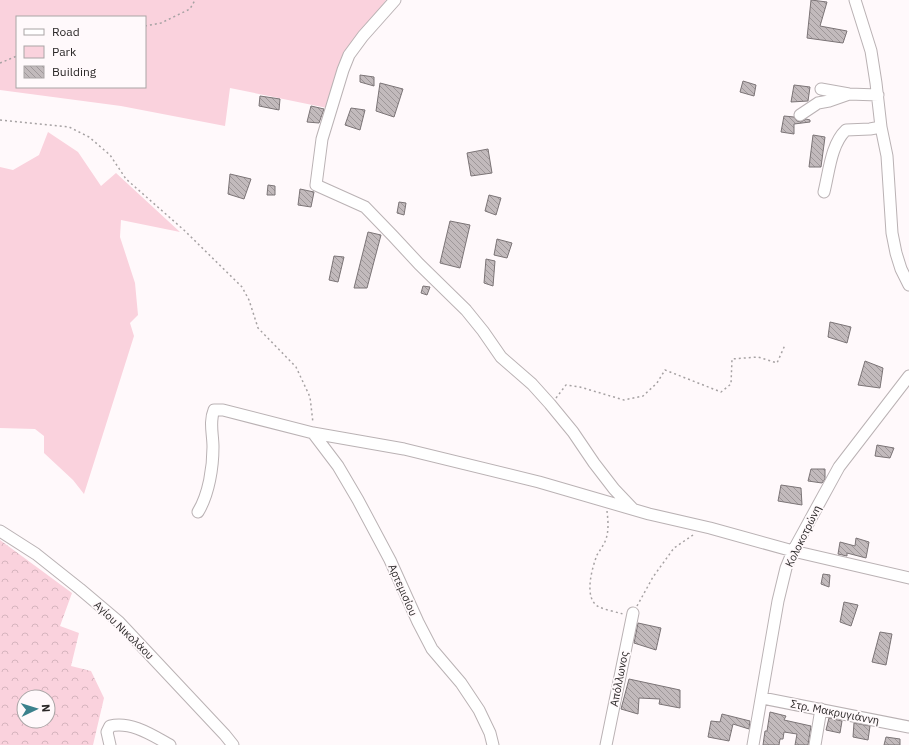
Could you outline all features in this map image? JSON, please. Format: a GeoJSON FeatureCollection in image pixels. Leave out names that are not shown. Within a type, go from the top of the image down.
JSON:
{"type":"FeatureCollection","features":[{"type":"Feature","properties":{"kind":"street"},"geometry":{"type":"LineString","coordinates":[[395,0],[363,36],[349,55],[322,139],[316,185],[365,207],[419,264],[466,310],[483,331],[500,357],[532,384],[550,404],[573,432],[614,489],[633,509]]}},
{"type":"Feature","properties":{"kind":"street"},"geometry":{"type":"LineString","coordinates":[[855,0],[871,51],[878,95],[880,127],[887,156],[892,233],[901,269],[909,285]]}},
{"type":"Feature","properties":{"kind":"street"},"geometry":{"type":"LineString","coordinates":[[821,89],[849,94],[878,95]]}},
{"type":"Feature","properties":{"kind":"street"},"geometry":{"type":"LineString","coordinates":[[800,115],[818,103],[829,102],[849,94]]}},
{"type":"Feature","properties":{"kind":"street"},"geometry":{"type":"LineString","coordinates":[[824,192],[834,149],[840,136],[846,130],[880,127]]}},
{"type":"Feature","properties":{"kind":"street","name":"Κολοκοτρώνη"},"geometry":{"type":"LineString","coordinates":[[753,745],[778,600],[786,568],[793,551],[839,467],[909,376]]}},
{"type":"Feature","properties":{"kind":"street"},"geometry":{"type":"LineString","coordinates":[[198,512],[203,504],[210,475],[213,448],[211,417],[214,410],[223,410],[313,433],[404,449],[539,482],[633,509],[793,551],[909,578]]}},
{"type":"Feature","properties":{"kind":"street","name":"Αρτεμισίου"},"geometry":{"type":"LineString","coordinates":[[313,433],[338,466],[358,500],[390,560],[432,649],[465,688],[479,710],[490,733],[493,745]]}},
{"type":"Feature","properties":{"kind":"street","name":"Αγίου Νικολάου"},"geometry":{"type":"LineString","coordinates":[[0,531],[36,554],[119,622],[233,745]]}},
{"type":"Feature","properties":{"kind":"street","name":"Απόλλωνος"},"geometry":{"type":"LineString","coordinates":[[606,745],[633,613]]}},
{"type":"Feature","properties":{"kind":"street","name":"Στρ. Μακρυγιάννη"},"geometry":{"type":"LineString","coordinates":[[762,698],[909,727]]}},
{"type":"Feature","properties":{"kind":"street"},"geometry":{"type":"LineString","coordinates":[[815,745],[821,709]]}},
{"type":"Feature","properties":{"kind":"street"},"geometry":{"type":"LineString","coordinates":[[110,745],[107,732],[110,726],[118,724],[145,731],[170,745]]}},
{"type":"Feature","properties":{"kind":"path"},"geometry":{"type":"LineString","coordinates":[[146,26],[161,23],[190,9],[195,0]]}},
{"type":"Feature","properties":{"kind":"path"},"geometry":{"type":"LineString","coordinates":[[0,63],[16,56]]}},
{"type":"Feature","properties":{"kind":"path"},"geometry":{"type":"LineString","coordinates":[[0,120],[69,127],[89,137],[110,155],[126,179],[185,231],[242,287],[249,300],[258,328],[296,367],[302,379],[310,397],[313,433]]}},
{"type":"Feature","properties":{"kind":"path"},"geometry":{"type":"LineString","coordinates":[[550,404],[566,385],[580,387],[624,400],[643,396],[657,383],[665,370],[721,392],[731,384],[732,359],[758,357],[777,363],[785,345]]}},
{"type":"Feature","properties":{"kind":"path"},"geometry":{"type":"LineString","coordinates":[[606,501],[609,521],[608,530],[593,567],[590,579],[592,601],[599,607],[625,614],[633,613],[653,577],[674,548],[694,534]]}},
{"type":"Feature","properties":{"kind":"green space"},"geometry":{"type":"Polygon","coordinates":[[[0,0],[386,0],[339,67],[327,108],[230,88],[225,126],[121,106],[0,90],[0,0]]]}},
{"type":"Feature","properties":{"kind":"green space"},"geometry":{"type":"Polygon","coordinates":[[[48,132],[78,152],[101,186],[116,173],[180,232],[121,220],[120,237],[135,283],[138,315],[130,323],[134,336],[84,494],[73,480],[44,453],[44,436],[35,429],[0,428],[0,167],[13,170],[39,155],[48,132]]]}},
{"type":"Feature","properties":{"kind":"green space"},"geometry":{"type":"Polygon","coordinates":[[[0,540],[72,593],[60,626],[79,633],[71,666],[91,671],[104,698],[93,745],[0,745],[0,540]]]}},
{"type":"Feature","properties":{"kind":"building"},"geometry":{"type":"Polygon","coordinates":[[[811,0],[827,2],[820,26],[847,31],[843,43],[807,38],[811,0]]]}},
{"type":"Feature","properties":{"kind":"building"},"geometry":{"type":"Polygon","coordinates":[[[360,75],[374,77],[374,86],[360,82],[360,75]]]}},
{"type":"Feature","properties":{"kind":"building"},"geometry":{"type":"Polygon","coordinates":[[[743,81],[756,85],[754,96],[740,92],[743,81]]]}},
{"type":"Feature","properties":{"kind":"building"},"geometry":{"type":"Polygon","coordinates":[[[380,83],[403,89],[394,117],[376,111],[380,83]]]}},
{"type":"Feature","properties":{"kind":"building"},"geometry":{"type":"Polygon","coordinates":[[[794,85],[810,87],[808,101],[791,102],[794,85]]]}},
{"type":"Feature","properties":{"kind":"building"},"geometry":{"type":"Polygon","coordinates":[[[260,96],[280,99],[279,110],[259,106],[260,96]]]}},
{"type":"Feature","properties":{"kind":"building"},"geometry":{"type":"Polygon","coordinates":[[[311,106],[324,109],[319,123],[307,122],[311,106]]]}},
{"type":"Feature","properties":{"kind":"building"},"geometry":{"type":"Polygon","coordinates":[[[351,108],[365,110],[360,130],[345,125],[351,108]]]}},
{"type":"Feature","properties":{"kind":"building"},"geometry":{"type":"Polygon","coordinates":[[[784,116],[794,117],[797,121],[801,122],[806,119],[810,120],[810,122],[794,124],[794,134],[781,132],[784,116]]]}},
{"type":"Feature","properties":{"kind":"building"},"geometry":{"type":"Polygon","coordinates":[[[813,135],[825,137],[821,167],[809,167],[813,135]]]}},
{"type":"Feature","properties":{"kind":"building"},"geometry":{"type":"Polygon","coordinates":[[[488,149],[492,173],[471,176],[467,153],[488,149]]]}},
{"type":"Feature","properties":{"kind":"building"},"geometry":{"type":"Polygon","coordinates":[[[230,174],[251,179],[244,199],[228,194],[230,174]]]}},
{"type":"Feature","properties":{"kind":"building"},"geometry":{"type":"Polygon","coordinates":[[[268,185],[275,186],[275,195],[267,195],[268,185]]]}},
{"type":"Feature","properties":{"kind":"building"},"geometry":{"type":"Polygon","coordinates":[[[300,189],[314,192],[311,207],[298,205],[300,189]]]}},
{"type":"Feature","properties":{"kind":"building"},"geometry":{"type":"Polygon","coordinates":[[[489,195],[501,198],[496,215],[485,211],[489,195]]]}},
{"type":"Feature","properties":{"kind":"building"},"geometry":{"type":"Polygon","coordinates":[[[399,202],[406,203],[404,215],[397,213],[399,202]]]}},
{"type":"Feature","properties":{"kind":"building"},"geometry":{"type":"Polygon","coordinates":[[[450,221],[470,225],[460,268],[440,263],[450,221]]]}},
{"type":"Feature","properties":{"kind":"building"},"geometry":{"type":"Polygon","coordinates":[[[368,232],[381,235],[367,288],[354,288],[368,232]]]}},
{"type":"Feature","properties":{"kind":"building"},"geometry":{"type":"Polygon","coordinates":[[[497,239],[512,243],[507,258],[494,255],[497,239]]]}},
{"type":"Feature","properties":{"kind":"building"},"geometry":{"type":"Polygon","coordinates":[[[334,256],[344,257],[338,282],[329,280],[334,256]]]}},
{"type":"Feature","properties":{"kind":"building"},"geometry":{"type":"Polygon","coordinates":[[[486,259],[495,261],[493,286],[484,283],[486,259]]]}},
{"type":"Feature","properties":{"kind":"building"},"geometry":{"type":"Polygon","coordinates":[[[423,286],[430,287],[427,295],[421,293],[423,286]]]}},
{"type":"Feature","properties":{"kind":"building"},"geometry":{"type":"Polygon","coordinates":[[[830,322],[851,327],[847,343],[828,337],[830,322]]]}},
{"type":"Feature","properties":{"kind":"building"},"geometry":{"type":"Polygon","coordinates":[[[865,361],[883,368],[880,388],[858,385],[865,361]]]}},
{"type":"Feature","properties":{"kind":"building"},"geometry":{"type":"Polygon","coordinates":[[[877,445],[894,448],[890,458],[875,456],[877,445]]]}},
{"type":"Feature","properties":{"kind":"building"},"geometry":{"type":"Polygon","coordinates":[[[811,469],[825,469],[825,479],[822,483],[808,481],[811,469]]]}},
{"type":"Feature","properties":{"kind":"building"},"geometry":{"type":"Polygon","coordinates":[[[781,485],[801,488],[802,505],[778,501],[781,485]]]}},
{"type":"Feature","properties":{"kind":"building"},"geometry":{"type":"Polygon","coordinates":[[[856,538],[869,542],[866,558],[847,553],[847,556],[838,554],[840,542],[855,546],[856,538]]]}},
{"type":"Feature","properties":{"kind":"building"},"geometry":{"type":"Polygon","coordinates":[[[823,574],[830,575],[829,587],[821,584],[823,574]]]}},
{"type":"Feature","properties":{"kind":"building"},"geometry":{"type":"Polygon","coordinates":[[[844,602],[858,605],[851,626],[840,622],[844,602]]]}},
{"type":"Feature","properties":{"kind":"building"},"geometry":{"type":"Polygon","coordinates":[[[638,623],[661,628],[656,650],[634,643],[638,623]]]}},
{"type":"Feature","properties":{"kind":"building"},"geometry":{"type":"Polygon","coordinates":[[[880,632],[892,634],[886,665],[872,662],[880,632]]]}},
{"type":"Feature","properties":{"kind":"building"},"geometry":{"type":"Polygon","coordinates":[[[629,679],[680,690],[680,708],[659,704],[660,699],[639,698],[638,714],[621,709],[629,679]]]}},
{"type":"Feature","properties":{"kind":"building"},"geometry":{"type":"Polygon","coordinates":[[[770,712],[786,716],[784,720],[811,726],[808,745],[795,745],[797,734],[784,732],[783,739],[780,739],[779,745],[763,745],[770,712]]]}},
{"type":"Feature","properties":{"kind":"building"},"geometry":{"type":"Polygon","coordinates":[[[722,714],[750,721],[749,729],[733,724],[729,741],[708,737],[711,721],[720,722],[722,714]]]}},
{"type":"Feature","properties":{"kind":"building"},"geometry":{"type":"Polygon","coordinates":[[[829,718],[842,721],[840,733],[826,730],[829,718]]]}},
{"type":"Feature","properties":{"kind":"building"},"geometry":{"type":"Polygon","coordinates":[[[854,723],[870,726],[868,740],[853,737],[854,723]]]}},
{"type":"Feature","properties":{"kind":"building"},"geometry":{"type":"Polygon","coordinates":[[[886,737],[900,739],[900,745],[884,745],[886,737]]]}}]}
